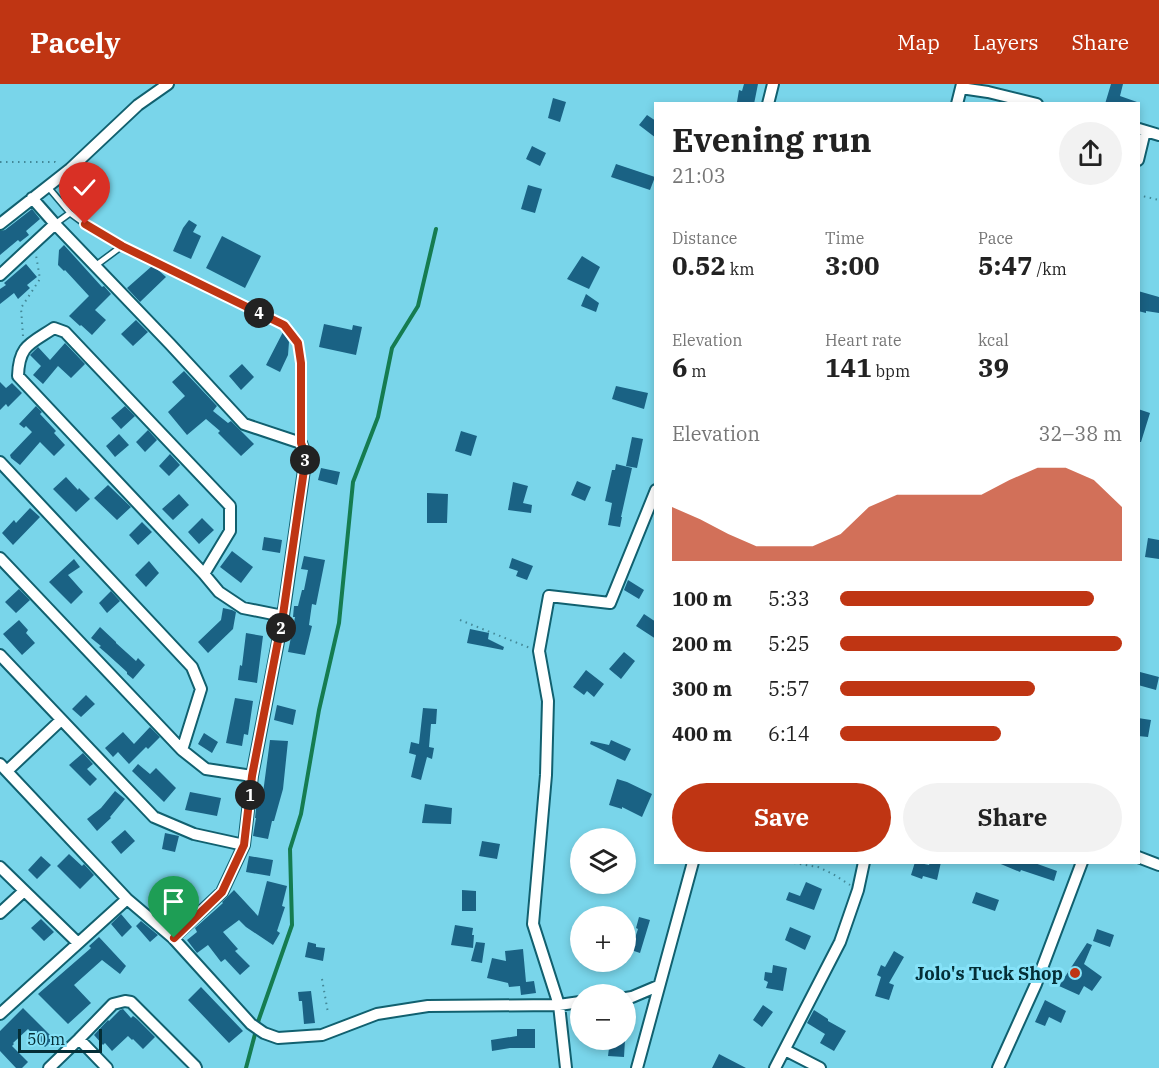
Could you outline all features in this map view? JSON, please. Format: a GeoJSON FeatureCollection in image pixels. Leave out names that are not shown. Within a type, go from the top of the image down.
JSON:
{"type":"FeatureCollection","features":[{"type":"Feature","properties":{"kind":"street"},"geometry":{"type":"LineString","coordinates":[[0,224],[70,169],[138,105],[168,84]]}},
{"type":"Feature","properties":{"kind":"street"},"geometry":{"type":"LineString","coordinates":[[768,102],[773,84]]}},
{"type":"Feature","properties":{"kind":"street"},"geometry":{"type":"LineString","coordinates":[[958,102],[962,86],[1029,102]]}},
{"type":"Feature","properties":{"kind":"street"},"geometry":{"type":"LineString","coordinates":[[1140,145],[1142,130],[1159,135]]}},
{"type":"Feature","properties":{"kind":"street"},"geometry":{"type":"LineString","coordinates":[[32,198],[244,424],[301,443],[306,456],[283,615],[252,776],[244,845],[222,892],[174,938]]}},
{"type":"Feature","properties":{"kind":"street"},"geometry":{"type":"LineString","coordinates":[[0,275],[55,224]]}},
{"type":"Feature","properties":{"kind":"street"},"geometry":{"type":"LineString","coordinates":[[204,574],[230,531],[230,506],[65,332],[54,328],[24,348],[18,362],[18,376],[219,592],[243,608],[283,615]]}},
{"type":"Feature","properties":{"kind":"street"},"geometry":{"type":"LineString","coordinates":[[0,462],[192,667],[201,689],[182,750]]}},
{"type":"Feature","properties":{"kind":"street"},"geometry":{"type":"LineString","coordinates":[[566,1068],[559,1005],[533,924],[546,775],[548,701],[539,651],[549,596],[610,603],[654,495]]}},
{"type":"Feature","properties":{"kind":"street"},"geometry":{"type":"LineString","coordinates":[[0,558],[182,750],[206,769],[252,776]]}},
{"type":"Feature","properties":{"kind":"street"},"geometry":{"type":"LineString","coordinates":[[0,655],[154,817],[194,834],[244,845]]}},
{"type":"Feature","properties":{"kind":"street"},"geometry":{"type":"LineString","coordinates":[[61,720],[3,767],[126,899],[174,938],[250,1024],[264,1033],[278,1038],[322,1035],[377,1014],[429,1006],[570,1003]]}},
{"type":"Feature","properties":{"kind":"street"},"geometry":{"type":"LineString","coordinates":[[1140,858],[1159,865]]}},
{"type":"Feature","properties":{"kind":"street"},"geometry":{"type":"LineString","coordinates":[[637,1068],[692,864]]}},
{"type":"Feature","properties":{"kind":"street"},"geometry":{"type":"LineString","coordinates":[[775,1068],[840,942],[858,890],[864,864]]}},
{"type":"Feature","properties":{"kind":"street"},"geometry":{"type":"LineString","coordinates":[[998,1068],[1036,984],[1081,864]]}},
{"type":"Feature","properties":{"kind":"street"},"geometry":{"type":"LineString","coordinates":[[0,867],[78,943]]}},
{"type":"Feature","properties":{"kind":"street"},"geometry":{"type":"LineString","coordinates":[[0,913],[24,891]]}},
{"type":"Feature","properties":{"kind":"street"},"geometry":{"type":"LineString","coordinates":[[0,1014],[126,899]]}},
{"type":"Feature","properties":{"kind":"street"},"geometry":{"type":"LineString","coordinates":[[636,995],[658,986]]}},
{"type":"Feature","properties":{"kind":"street"},"geometry":{"type":"LineString","coordinates":[[48,1068],[113,1004],[125,1001],[130,1002],[196,1068]]}},
{"type":"Feature","properties":{"kind":"street"},"geometry":{"type":"LineString","coordinates":[[79,1040],[107,1068]]}},
{"type":"Feature","properties":{"kind":"street"},"geometry":{"type":"LineString","coordinates":[[785,1050],[820,1068]]}},
{"type":"Feature","properties":{"kind":"lane"},"geometry":{"type":"LineString","coordinates":[[48,186],[70,213],[122,246],[284,325],[298,343],[301,363],[301,443]]}},
{"type":"Feature","properties":{"kind":"lane"},"geometry":{"type":"LineString","coordinates":[[55,224],[70,213]]}},
{"type":"Feature","properties":{"kind":"lane"},"geometry":{"type":"LineString","coordinates":[[95,266],[122,246]]}},
{"type":"Feature","properties":{"kind":"path"},"geometry":{"type":"LineString","coordinates":[[0,162],[55,162],[70,169]]}},
{"type":"Feature","properties":{"kind":"path"},"geometry":{"type":"LineString","coordinates":[[1140,196],[1159,201]]}},
{"type":"Feature","properties":{"kind":"path"},"geometry":{"type":"LineString","coordinates":[[24,348],[21,308],[40,279],[36,256],[37,240]]}},
{"type":"Feature","properties":{"kind":"path"},"geometry":{"type":"LineString","coordinates":[[460,620],[539,651]]}},
{"type":"Feature","properties":{"kind":"path"},"geometry":{"type":"LineString","coordinates":[[800,864],[818,867],[858,890]]}},
{"type":"Feature","properties":{"kind":"path"},"geometry":{"type":"LineString","coordinates":[[322,979],[328,1013]]}},
{"type":"Feature","properties":{"kind":"building"},"geometry":{"type":"Polygon","coordinates":[[[744,84],[758,84],[754,102],[737,102],[739,90],[742,91],[744,84]]]}},
{"type":"Feature","properties":{"kind":"building"},"geometry":{"type":"Polygon","coordinates":[[[1111,84],[1123,84],[1120,96],[1137,102],[1106,102],[1111,84]]]}},
{"type":"Feature","properties":{"kind":"building"},"geometry":{"type":"Polygon","coordinates":[[[553,98],[566,102],[560,122],[548,118],[553,98]]]}},
{"type":"Feature","properties":{"kind":"building"},"geometry":{"type":"Polygon","coordinates":[[[647,115],[654,120],[654,136],[639,125],[647,115]]]}},
{"type":"Feature","properties":{"kind":"building"},"geometry":{"type":"Polygon","coordinates":[[[532,146],[546,153],[540,166],[526,159],[532,146]]]}},
{"type":"Feature","properties":{"kind":"building"},"geometry":{"type":"Polygon","coordinates":[[[616,164],[654,177],[654,180],[650,190],[611,177],[616,164]]]}},
{"type":"Feature","properties":{"kind":"building"},"geometry":{"type":"Polygon","coordinates":[[[528,185],[542,189],[535,213],[521,209],[528,185]]]}},
{"type":"Feature","properties":{"kind":"building"},"geometry":{"type":"Polygon","coordinates":[[[32,209],[40,219],[26,231],[29,235],[20,242],[18,240],[0,255],[0,231],[5,230],[32,209]]]}},
{"type":"Feature","properties":{"kind":"building"},"geometry":{"type":"Polygon","coordinates":[[[189,220],[197,225],[193,232],[201,236],[191,259],[173,251],[189,220]]]}},
{"type":"Feature","properties":{"kind":"building"},"geometry":{"type":"Polygon","coordinates":[[[222,236],[261,256],[245,288],[206,268],[222,236]]]}},
{"type":"Feature","properties":{"kind":"building"},"geometry":{"type":"Polygon","coordinates":[[[64,245],[111,294],[95,310],[106,320],[92,335],[69,316],[89,296],[58,265],[59,250],[64,245]]]}},
{"type":"Feature","properties":{"kind":"building"},"geometry":{"type":"Polygon","coordinates":[[[582,256],[600,267],[589,289],[567,279],[582,256]]]}},
{"type":"Feature","properties":{"kind":"building"},"geometry":{"type":"Polygon","coordinates":[[[26,264],[37,277],[27,285],[30,288],[18,299],[14,293],[0,304],[0,289],[26,264]]]}},
{"type":"Feature","properties":{"kind":"building"},"geometry":{"type":"Polygon","coordinates":[[[152,266],[166,277],[140,302],[127,288],[152,266]]]}},
{"type":"Feature","properties":{"kind":"building"},"geometry":{"type":"Polygon","coordinates":[[[1140,292],[1159,297],[1159,313],[1146,311],[1146,313],[1140,312],[1140,292]]]}},
{"type":"Feature","properties":{"kind":"building"},"geometry":{"type":"Polygon","coordinates":[[[586,294],[599,303],[596,312],[581,306],[586,294]]]}},
{"type":"Feature","properties":{"kind":"building"},"geometry":{"type":"Polygon","coordinates":[[[136,320],[148,332],[133,346],[121,334],[136,320]]]}},
{"type":"Feature","properties":{"kind":"building"},"geometry":{"type":"Polygon","coordinates":[[[324,324],[352,330],[353,325],[362,327],[356,355],[319,347],[324,324]]]}},
{"type":"Feature","properties":{"kind":"building"},"geometry":{"type":"Polygon","coordinates":[[[283,332],[289,342],[288,355],[280,372],[266,365],[283,332]]]}},
{"type":"Feature","properties":{"kind":"building"},"geometry":{"type":"Polygon","coordinates":[[[65,343],[85,364],[71,378],[58,366],[43,384],[33,375],[41,366],[30,355],[38,347],[50,360],[65,343]]]}},
{"type":"Feature","properties":{"kind":"building"},"geometry":{"type":"Polygon","coordinates":[[[242,364],[254,377],[241,390],[229,376],[242,364]]]}},
{"type":"Feature","properties":{"kind":"building"},"geometry":{"type":"Polygon","coordinates":[[[184,371],[217,406],[213,411],[228,423],[231,421],[254,444],[241,456],[218,433],[220,431],[206,419],[187,435],[168,412],[185,396],[172,382],[184,371]]]}},
{"type":"Feature","properties":{"kind":"building"},"geometry":{"type":"Polygon","coordinates":[[[0,382],[6,388],[12,383],[22,393],[8,407],[6,404],[0,410],[0,382]]]}},
{"type":"Feature","properties":{"kind":"building"},"geometry":{"type":"Polygon","coordinates":[[[616,386],[648,393],[644,409],[612,399],[616,386]]]}},
{"type":"Feature","properties":{"kind":"building"},"geometry":{"type":"Polygon","coordinates":[[[36,406],[65,445],[54,456],[40,442],[20,465],[10,455],[32,432],[26,426],[24,428],[19,424],[36,406]]]}},
{"type":"Feature","properties":{"kind":"building"},"geometry":{"type":"Polygon","coordinates":[[[125,406],[135,416],[121,429],[111,418],[125,406]]]}},
{"type":"Feature","properties":{"kind":"building"},"geometry":{"type":"Polygon","coordinates":[[[1140,410],[1150,413],[1140,442],[1140,410]]]}},
{"type":"Feature","properties":{"kind":"building"},"geometry":{"type":"Polygon","coordinates":[[[148,430],[157,440],[145,452],[136,442],[148,430]]]}},
{"type":"Feature","properties":{"kind":"building"},"geometry":{"type":"Polygon","coordinates":[[[461,431],[477,436],[471,456],[455,451],[461,431]]]}},
{"type":"Feature","properties":{"kind":"building"},"geometry":{"type":"Polygon","coordinates":[[[119,434],[129,445],[115,457],[106,446],[119,434]]]}},
{"type":"Feature","properties":{"kind":"building"},"geometry":{"type":"Polygon","coordinates":[[[632,437],[643,439],[637,468],[626,466],[632,437]]]}},
{"type":"Feature","properties":{"kind":"building"},"geometry":{"type":"Polygon","coordinates":[[[170,454],[180,465],[169,476],[159,466],[170,454]]]}},
{"type":"Feature","properties":{"kind":"building"},"geometry":{"type":"Polygon","coordinates":[[[616,464],[632,468],[620,527],[608,525],[612,503],[605,501],[612,470],[615,470],[616,464]]]}},
{"type":"Feature","properties":{"kind":"building"},"geometry":{"type":"Polygon","coordinates":[[[321,468],[340,472],[337,485],[318,480],[321,468]]]}},
{"type":"Feature","properties":{"kind":"building"},"geometry":{"type":"Polygon","coordinates":[[[66,477],[90,499],[76,512],[53,489],[66,477]]]}},
{"type":"Feature","properties":{"kind":"building"},"geometry":{"type":"Polygon","coordinates":[[[577,481],[591,487],[585,501],[571,495],[577,481]]]}},
{"type":"Feature","properties":{"kind":"building"},"geometry":{"type":"Polygon","coordinates":[[[513,482],[528,486],[523,503],[532,505],[531,513],[508,510],[513,482]]]}},
{"type":"Feature","properties":{"kind":"building"},"geometry":{"type":"Polygon","coordinates":[[[108,485],[131,507],[117,520],[94,498],[108,485]]]}},
{"type":"Feature","properties":{"kind":"building"},"geometry":{"type":"Polygon","coordinates":[[[427,493],[448,494],[447,523],[427,523],[427,493]]]}},
{"type":"Feature","properties":{"kind":"building"},"geometry":{"type":"Polygon","coordinates":[[[179,494],[189,505],[173,520],[162,509],[179,494]]]}},
{"type":"Feature","properties":{"kind":"building"},"geometry":{"type":"Polygon","coordinates":[[[30,508],[40,517],[13,545],[2,533],[14,520],[16,523],[30,508]]]}},
{"type":"Feature","properties":{"kind":"building"},"geometry":{"type":"Polygon","coordinates":[[[202,518],[214,530],[199,544],[188,532],[202,518]]]}},
{"type":"Feature","properties":{"kind":"building"},"geometry":{"type":"Polygon","coordinates":[[[142,522],[152,532],[138,545],[129,535],[142,522]]]}},
{"type":"Feature","properties":{"kind":"building"},"geometry":{"type":"Polygon","coordinates":[[[264,537],[282,540],[280,553],[262,550],[264,537]]]}},
{"type":"Feature","properties":{"kind":"building"},"geometry":{"type":"Polygon","coordinates":[[[1148,538],[1159,540],[1159,559],[1145,557],[1148,538]]]}},
{"type":"Feature","properties":{"kind":"building"},"geometry":{"type":"Polygon","coordinates":[[[232,551],[253,567],[241,583],[220,567],[232,551]]]}},
{"type":"Feature","properties":{"kind":"building"},"geometry":{"type":"Polygon","coordinates":[[[304,556],[325,560],[316,605],[312,604],[309,625],[312,626],[305,655],[288,652],[295,617],[293,617],[294,606],[298,606],[308,570],[301,569],[304,556]]]}},
{"type":"Feature","properties":{"kind":"building"},"geometry":{"type":"Polygon","coordinates":[[[512,558],[533,566],[527,580],[516,576],[518,571],[509,568],[512,558]]]}},
{"type":"Feature","properties":{"kind":"building"},"geometry":{"type":"Polygon","coordinates":[[[74,559],[80,567],[68,575],[83,592],[71,604],[49,582],[74,559]]]}},
{"type":"Feature","properties":{"kind":"building"},"geometry":{"type":"Polygon","coordinates":[[[149,561],[159,573],[146,587],[135,575],[149,561]]]}},
{"type":"Feature","properties":{"kind":"building"},"geometry":{"type":"Polygon","coordinates":[[[628,580],[644,590],[639,599],[624,590],[628,580]]]}},
{"type":"Feature","properties":{"kind":"building"},"geometry":{"type":"Polygon","coordinates":[[[19,589],[30,600],[16,613],[5,602],[19,589]]]}},
{"type":"Feature","properties":{"kind":"building"},"geometry":{"type":"Polygon","coordinates":[[[111,591],[120,601],[107,613],[99,603],[111,591]]]}},
{"type":"Feature","properties":{"kind":"building"},"geometry":{"type":"Polygon","coordinates":[[[223,608],[236,612],[233,629],[208,653],[198,642],[221,620],[223,608]]]}},
{"type":"Feature","properties":{"kind":"building"},"geometry":{"type":"Polygon","coordinates":[[[644,614],[654,621],[654,638],[636,626],[644,614]]]}},
{"type":"Feature","properties":{"kind":"building"},"geometry":{"type":"Polygon","coordinates":[[[19,620],[35,643],[22,655],[3,634],[19,620]]]}},
{"type":"Feature","properties":{"kind":"building"},"geometry":{"type":"Polygon","coordinates":[[[100,627],[136,661],[138,658],[145,665],[133,679],[91,638],[100,627]]]}},
{"type":"Feature","properties":{"kind":"building"},"geometry":{"type":"Polygon","coordinates":[[[470,629],[489,633],[488,639],[504,647],[503,650],[467,643],[470,629]]]}},
{"type":"Feature","properties":{"kind":"building"},"geometry":{"type":"Polygon","coordinates":[[[246,633],[263,636],[257,683],[238,680],[246,633]]]}},
{"type":"Feature","properties":{"kind":"building"},"geometry":{"type":"Polygon","coordinates":[[[624,652],[635,661],[621,679],[609,669],[624,652]]]}},
{"type":"Feature","properties":{"kind":"building"},"geometry":{"type":"Polygon","coordinates":[[[586,670],[604,684],[594,697],[587,691],[584,695],[573,687],[586,670]]]}},
{"type":"Feature","properties":{"kind":"building"},"geometry":{"type":"Polygon","coordinates":[[[1140,672],[1159,677],[1156,690],[1140,686],[1140,672]]]}},
{"type":"Feature","properties":{"kind":"building"},"geometry":{"type":"Polygon","coordinates":[[[86,695],[95,704],[81,717],[72,709],[86,695]]]}},
{"type":"Feature","properties":{"kind":"building"},"geometry":{"type":"Polygon","coordinates":[[[235,698],[253,701],[248,735],[244,734],[242,746],[226,743],[235,698]]]}},
{"type":"Feature","properties":{"kind":"building"},"geometry":{"type":"Polygon","coordinates":[[[277,705],[296,710],[293,725],[274,720],[277,705]]]}},
{"type":"Feature","properties":{"kind":"building"},"geometry":{"type":"Polygon","coordinates":[[[423,708],[437,709],[436,724],[431,724],[429,747],[434,748],[432,759],[427,757],[421,780],[411,777],[416,755],[409,753],[411,742],[419,744],[423,708]]]}},
{"type":"Feature","properties":{"kind":"building"},"geometry":{"type":"Polygon","coordinates":[[[1140,718],[1151,720],[1148,737],[1140,736],[1140,718]]]}},
{"type":"Feature","properties":{"kind":"building"},"geometry":{"type":"Polygon","coordinates":[[[150,727],[160,737],[129,764],[118,752],[113,757],[105,748],[123,732],[134,744],[150,727]]]}},
{"type":"Feature","properties":{"kind":"building"},"geometry":{"type":"Polygon","coordinates":[[[204,733],[218,742],[212,753],[198,744],[204,733]]]}},
{"type":"Feature","properties":{"kind":"building"},"geometry":{"type":"Polygon","coordinates":[[[270,740],[288,741],[283,789],[268,839],[253,836],[259,792],[263,793],[270,740]]]}},
{"type":"Feature","properties":{"kind":"building"},"geometry":{"type":"Polygon","coordinates":[[[611,740],[631,749],[625,761],[590,744],[591,741],[609,745],[611,740]]]}},
{"type":"Feature","properties":{"kind":"building"},"geometry":{"type":"Polygon","coordinates":[[[83,753],[93,764],[87,769],[97,779],[90,786],[69,765],[83,753]]]}},
{"type":"Feature","properties":{"kind":"building"},"geometry":{"type":"Polygon","coordinates":[[[138,764],[150,774],[156,768],[176,788],[164,802],[132,771],[138,764]]]}},
{"type":"Feature","properties":{"kind":"building"},"geometry":{"type":"Polygon","coordinates":[[[617,779],[652,794],[642,817],[622,807],[622,809],[609,805],[617,779]]]}},
{"type":"Feature","properties":{"kind":"building"},"geometry":{"type":"Polygon","coordinates":[[[115,791],[125,799],[111,818],[97,831],[87,819],[101,808],[115,791]]]}},
{"type":"Feature","properties":{"kind":"building"},"geometry":{"type":"Polygon","coordinates":[[[190,792],[221,798],[217,816],[185,810],[190,792]]]}},
{"type":"Feature","properties":{"kind":"building"},"geometry":{"type":"Polygon","coordinates":[[[425,804],[452,808],[451,824],[422,823],[425,804]]]}},
{"type":"Feature","properties":{"kind":"building"},"geometry":{"type":"Polygon","coordinates":[[[125,830],[135,841],[121,854],[111,842],[125,830]]]}},
{"type":"Feature","properties":{"kind":"building"},"geometry":{"type":"Polygon","coordinates":[[[165,833],[179,836],[175,852],[162,849],[165,833]]]}},
{"type":"Feature","properties":{"kind":"building"},"geometry":{"type":"Polygon","coordinates":[[[482,841],[500,844],[497,859],[479,856],[482,841]]]}},
{"type":"Feature","properties":{"kind":"building"},"geometry":{"type":"Polygon","coordinates":[[[69,854],[82,866],[84,864],[94,875],[80,889],[57,866],[69,854]]]}},
{"type":"Feature","properties":{"kind":"building"},"geometry":{"type":"Polygon","coordinates":[[[41,856],[51,865],[37,879],[28,870],[41,856]]]}},
{"type":"Feature","properties":{"kind":"building"},"geometry":{"type":"Polygon","coordinates":[[[249,856],[273,860],[270,876],[246,872],[249,856]]]}},
{"type":"Feature","properties":{"kind":"building"},"geometry":{"type":"Polygon","coordinates":[[[914,864],[941,864],[937,880],[923,876],[922,879],[911,875],[914,864]]]}},
{"type":"Feature","properties":{"kind":"building"},"geometry":{"type":"Polygon","coordinates":[[[1001,864],[1038,864],[1057,871],[1054,881],[1021,870],[1020,872],[1001,864]]]}},
{"type":"Feature","properties":{"kind":"building"},"geometry":{"type":"Polygon","coordinates":[[[267,881],[287,886],[282,906],[285,907],[277,931],[280,933],[273,945],[239,920],[223,932],[238,949],[235,951],[250,966],[240,975],[225,959],[221,962],[208,945],[197,953],[187,940],[197,932],[195,928],[234,890],[258,916],[267,881]]]}},
{"type":"Feature","properties":{"kind":"building"},"geometry":{"type":"Polygon","coordinates":[[[806,882],[822,889],[814,910],[786,900],[789,892],[800,896],[806,882]]]}},
{"type":"Feature","properties":{"kind":"building"},"geometry":{"type":"Polygon","coordinates":[[[462,890],[476,891],[476,911],[462,911],[462,890]]]}},
{"type":"Feature","properties":{"kind":"building"},"geometry":{"type":"Polygon","coordinates":[[[168,891],[178,903],[167,912],[156,900],[168,891]]]}},
{"type":"Feature","properties":{"kind":"building"},"geometry":{"type":"Polygon","coordinates":[[[976,892],[999,900],[995,911],[972,903],[976,892]]]}},
{"type":"Feature","properties":{"kind":"building"},"geometry":{"type":"Polygon","coordinates":[[[121,914],[132,927],[122,937],[111,924],[121,914]]]}},
{"type":"Feature","properties":{"kind":"building"},"geometry":{"type":"Polygon","coordinates":[[[639,917],[650,920],[640,953],[636,952],[638,929],[636,928],[639,917]]]}},
{"type":"Feature","properties":{"kind":"building"},"geometry":{"type":"Polygon","coordinates":[[[41,919],[54,932],[44,941],[31,928],[41,919]]]}},
{"type":"Feature","properties":{"kind":"building"},"geometry":{"type":"Polygon","coordinates":[[[141,921],[158,935],[150,942],[136,926],[141,921]]]}},
{"type":"Feature","properties":{"kind":"building"},"geometry":{"type":"Polygon","coordinates":[[[455,925],[473,928],[473,948],[451,945],[455,925]]]}},
{"type":"Feature","properties":{"kind":"building"},"geometry":{"type":"Polygon","coordinates":[[[790,927],[811,936],[805,950],[785,940],[790,927]]]}},
{"type":"Feature","properties":{"kind":"building"},"geometry":{"type":"Polygon","coordinates":[[[1097,929],[1114,935],[1110,947],[1093,941],[1097,929]]]}},
{"type":"Feature","properties":{"kind":"building"},"geometry":{"type":"Polygon","coordinates":[[[99,937],[126,966],[120,974],[102,960],[74,985],[91,1003],[68,1024],[38,994],[91,948],[89,946],[99,937]]]}},
{"type":"Feature","properties":{"kind":"building"},"geometry":{"type":"Polygon","coordinates":[[[308,942],[316,944],[316,947],[325,948],[323,961],[305,957],[308,942]]]}},
{"type":"Feature","properties":{"kind":"building"},"geometry":{"type":"Polygon","coordinates":[[[476,942],[485,943],[482,963],[471,961],[476,942]]]}},
{"type":"Feature","properties":{"kind":"building"},"geometry":{"type":"Polygon","coordinates":[[[1087,943],[1092,945],[1084,964],[1102,977],[1092,991],[1084,986],[1079,995],[1059,986],[1087,943]]]}},
{"type":"Feature","properties":{"kind":"building"},"geometry":{"type":"Polygon","coordinates":[[[523,949],[526,982],[534,981],[536,993],[521,995],[520,986],[509,987],[508,983],[487,978],[492,958],[506,961],[505,951],[523,949]]]}},
{"type":"Feature","properties":{"kind":"building"},"geometry":{"type":"Polygon","coordinates":[[[894,951],[904,957],[889,983],[894,985],[889,1000],[875,996],[881,977],[877,975],[881,965],[885,967],[894,951]]]}},
{"type":"Feature","properties":{"kind":"building"},"geometry":{"type":"Polygon","coordinates":[[[773,965],[787,968],[783,991],[766,988],[768,982],[764,980],[765,972],[772,973],[773,965]]]}},
{"type":"Feature","properties":{"kind":"building"},"geometry":{"type":"Polygon","coordinates":[[[201,987],[243,1031],[229,1043],[188,1000],[201,987]]]}},
{"type":"Feature","properties":{"kind":"building"},"geometry":{"type":"Polygon","coordinates":[[[311,991],[315,1023],[304,1024],[302,1001],[299,1001],[298,992],[311,991]]]}},
{"type":"Feature","properties":{"kind":"building"},"geometry":{"type":"Polygon","coordinates":[[[1045,1000],[1066,1011],[1061,1023],[1049,1017],[1045,1026],[1035,1022],[1045,1000]]]}},
{"type":"Feature","properties":{"kind":"building"},"geometry":{"type":"Polygon","coordinates":[[[763,1005],[773,1012],[762,1027],[753,1020],[763,1005]]]}},
{"type":"Feature","properties":{"kind":"building"},"geometry":{"type":"Polygon","coordinates":[[[23,1008],[54,1039],[45,1047],[28,1029],[12,1046],[28,1062],[22,1068],[16,1068],[0,1051],[0,1031],[23,1008]]]}},
{"type":"Feature","properties":{"kind":"building"},"geometry":{"type":"Polygon","coordinates":[[[123,1009],[155,1037],[143,1049],[128,1036],[112,1051],[94,1035],[108,1020],[123,1009]]]}},
{"type":"Feature","properties":{"kind":"building"},"geometry":{"type":"Polygon","coordinates":[[[814,1010],[846,1031],[834,1051],[820,1043],[825,1034],[807,1023],[814,1010]]]}},
{"type":"Feature","properties":{"kind":"building"},"geometry":{"type":"Polygon","coordinates":[[[517,1029],[535,1029],[535,1048],[492,1051],[491,1040],[517,1036],[517,1029]]]}},
{"type":"Feature","properties":{"kind":"building"},"geometry":{"type":"Polygon","coordinates":[[[609,1050],[624,1050],[624,1057],[608,1056],[609,1050]]]}},
{"type":"Feature","properties":{"kind":"building"},"geometry":{"type":"Polygon","coordinates":[[[719,1054],[746,1068],[712,1068],[719,1054]]]}},
{"type":"Feature","properties":{"kind":"waterway"},"geometry":{"type":"LineString","coordinates":[[246,1068],[259,1019],[292,925],[290,849],[301,814],[319,710],[339,623],[353,482],[378,417],[392,348],[418,306],[436,229]]}},
{"type":"Feature","properties":{"kind":"place","name":"Jolo's Tuck Shop"},"geometry":{"type":"Point","coordinates":[1075,973]}},
{"type":"Feature","properties":{"kind":"route"},"geometry":{"type":"LineString","coordinates":[[85,224],[122,246],[284,325],[298,343],[301,363],[301,443],[306,456],[283,615],[252,776],[244,845],[222,892],[174,938]]}}]}
